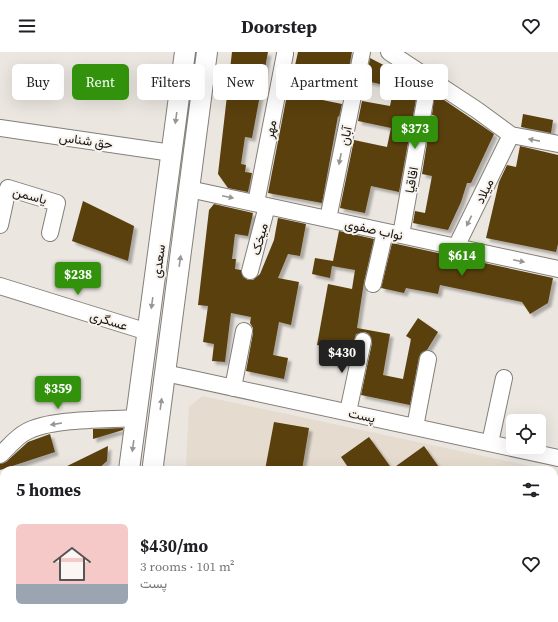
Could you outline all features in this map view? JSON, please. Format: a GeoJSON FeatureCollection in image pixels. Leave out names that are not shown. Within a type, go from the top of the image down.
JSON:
{"type":"FeatureCollection","features":[{"type":"Feature","properties":{"kind":"main road","name":"سعدی"},"geometry":{"type":"LineString","coordinates":[[130,466],[185,52]]}},
{"type":"Feature","properties":{"kind":"main road","name":"سعدی"},"geometry":{"type":"LineString","coordinates":[[153,466],[207,52]]}},
{"type":"Feature","properties":{"kind":"street","name":"آبان"},"geometry":{"type":"LineString","coordinates":[[328,219],[362,52]]}},
{"type":"Feature","properties":{"kind":"street"},"geometry":{"type":"LineString","coordinates":[[389,52],[477,110],[511,135],[558,144]]}},
{"type":"Feature","properties":{"kind":"street","name":"مهر"},"geometry":{"type":"LineString","coordinates":[[261,205],[285,54]]}},
{"type":"Feature","properties":{"kind":"street","name":"اقاقیا"},"geometry":{"type":"LineString","coordinates":[[402,235],[425,101]]}},
{"type":"Feature","properties":{"kind":"street","name":"حق شناس"},"geometry":{"type":"LineString","coordinates":[[0,128],[172,153]]}},
{"type":"Feature","properties":{"kind":"street","name":"میلاد"},"geometry":{"type":"LineString","coordinates":[[456,247],[511,135]]}},
{"type":"Feature","properties":{"kind":"street","name":"یاسمن"},"geometry":{"type":"LineString","coordinates":[[0,225],[8,188],[58,203],[50,233]]}},
{"type":"Feature","properties":{"kind":"street","name":"نواب صفوی"},"geometry":{"type":"LineString","coordinates":[[189,189],[558,270]]}},
{"type":"Feature","properties":{"kind":"street","name":"میخک"},"geometry":{"type":"LineString","coordinates":[[250,271],[261,205]]}},
{"type":"Feature","properties":{"kind":"street"},"geometry":{"type":"LineString","coordinates":[[374,284],[385,232]]}},
{"type":"Feature","properties":{"kind":"street","name":"عسگری"},"geometry":{"type":"LineString","coordinates":[[0,286],[148,332]]}},
{"type":"Feature","properties":{"kind":"street"},"geometry":{"type":"LineString","coordinates":[[233,388],[244,331]]}},
{"type":"Feature","properties":{"kind":"street"},"geometry":{"type":"LineString","coordinates":[[348,412],[363,341]]}},
{"type":"Feature","properties":{"kind":"street"},"geometry":{"type":"LineString","coordinates":[[415,427],[428,359]]}},
{"type":"Feature","properties":{"kind":"street","name":"پست"},"geometry":{"type":"LineString","coordinates":[[166,373],[558,458]]}},
{"type":"Feature","properties":{"kind":"street"},"geometry":{"type":"LineString","coordinates":[[490,443],[504,378]]}},
{"type":"Feature","properties":{"kind":"street"},"geometry":{"type":"LineString","coordinates":[[0,455],[26,432],[44,426],[72,422],[137,418]]}},
{"type":"Feature","properties":{"kind":"shaded area"},"geometry":{"type":"Polygon","coordinates":[[[202,396],[530,466],[187,466],[186,463],[189,407],[202,396]]]}},
{"type":"Feature","properties":{"kind":"building"},"geometry":{"type":"Polygon","coordinates":[[[232,52],[268,52],[266,64],[231,64],[232,52]]]}},
{"type":"Feature","properties":{"kind":"building"},"geometry":{"type":"Polygon","coordinates":[[[298,52],[352,52],[350,64],[295,64],[298,52]]]}},
{"type":"Feature","properties":{"kind":"building"},"geometry":{"type":"Polygon","coordinates":[[[370,58],[382,64],[380,64],[380,84],[372,82],[372,64],[369,64],[370,58]]]}},
{"type":"Feature","properties":{"kind":"building"},"geometry":{"type":"Polygon","coordinates":[[[226,100],[259,100],[252,138],[245,137],[241,164],[246,165],[245,172],[252,173],[248,192],[228,188],[218,174],[226,100]]]}},
{"type":"Feature","properties":{"kind":"building"},"geometry":{"type":"Polygon","coordinates":[[[286,100],[323,100],[342,104],[339,117],[338,116],[322,203],[268,193],[286,100]]]}},
{"type":"Feature","properties":{"kind":"building"},"geometry":{"type":"Polygon","coordinates":[[[391,100],[416,100],[399,192],[371,186],[365,213],[340,208],[354,140],[387,147],[391,128],[358,121],[362,101],[390,106],[391,100]]]}},
{"type":"Feature","properties":{"kind":"building"},"geometry":{"type":"Polygon","coordinates":[[[434,100],[444,100],[494,134],[471,183],[467,183],[461,202],[448,230],[413,223],[415,211],[425,213],[432,176],[422,174],[428,137],[432,138],[436,116],[432,115],[434,100]]]}},
{"type":"Feature","properties":{"kind":"building"},"geometry":{"type":"Polygon","coordinates":[[[523,114],[553,120],[551,133],[521,127],[523,114]]]}},
{"type":"Feature","properties":{"kind":"building"},"geometry":{"type":"Polygon","coordinates":[[[520,146],[558,155],[558,244],[556,252],[486,238],[499,182],[507,165],[516,167],[520,146]]]}},
{"type":"Feature","properties":{"kind":"building"},"geometry":{"type":"Polygon","coordinates":[[[83,201],[134,226],[128,261],[72,241],[83,201]]]}},
{"type":"Feature","properties":{"kind":"building"},"geometry":{"type":"Polygon","coordinates":[[[214,204],[253,213],[248,236],[235,234],[232,259],[236,259],[235,269],[241,270],[243,277],[248,280],[253,280],[260,274],[274,240],[278,218],[306,224],[300,256],[288,254],[278,278],[299,282],[291,325],[279,322],[273,355],[288,358],[284,379],[246,371],[253,333],[253,328],[250,323],[251,317],[231,313],[225,362],[212,361],[214,344],[203,342],[208,306],[198,305],[209,210],[214,204]]]}},
{"type":"Feature","properties":{"kind":"building"},"geometry":{"type":"Polygon","coordinates":[[[339,231],[374,239],[364,282],[357,328],[390,334],[383,375],[403,379],[411,339],[406,336],[418,318],[438,332],[427,350],[421,353],[419,357],[410,405],[361,395],[372,343],[369,334],[365,332],[356,334],[351,352],[317,345],[328,284],[352,289],[355,270],[332,266],[330,278],[312,274],[315,258],[333,261],[339,231]]]}},
{"type":"Feature","properties":{"kind":"building"},"geometry":{"type":"Polygon","coordinates":[[[392,243],[553,278],[548,303],[530,314],[522,302],[440,285],[438,294],[406,288],[404,293],[381,288],[392,243]]]}},
{"type":"Feature","properties":{"kind":"building"},"geometry":{"type":"Polygon","coordinates":[[[274,422],[309,428],[303,466],[266,466],[274,422]]]}},
{"type":"Feature","properties":{"kind":"building"},"geometry":{"type":"Polygon","coordinates":[[[123,428],[123,430],[93,439],[93,429],[123,428]]]}},
{"type":"Feature","properties":{"kind":"building"},"geometry":{"type":"Polygon","coordinates":[[[50,434],[55,452],[12,466],[0,466],[0,464],[6,462],[28,442],[50,434]]]}},
{"type":"Feature","properties":{"kind":"building"},"geometry":{"type":"Polygon","coordinates":[[[369,437],[390,466],[347,466],[341,457],[369,437]]]}},
{"type":"Feature","properties":{"kind":"building"},"geometry":{"type":"Polygon","coordinates":[[[108,446],[107,461],[101,466],[67,466],[108,446]]]}},
{"type":"Feature","properties":{"kind":"building"},"geometry":{"type":"Polygon","coordinates":[[[424,446],[438,466],[396,466],[424,446]]]}}]}
